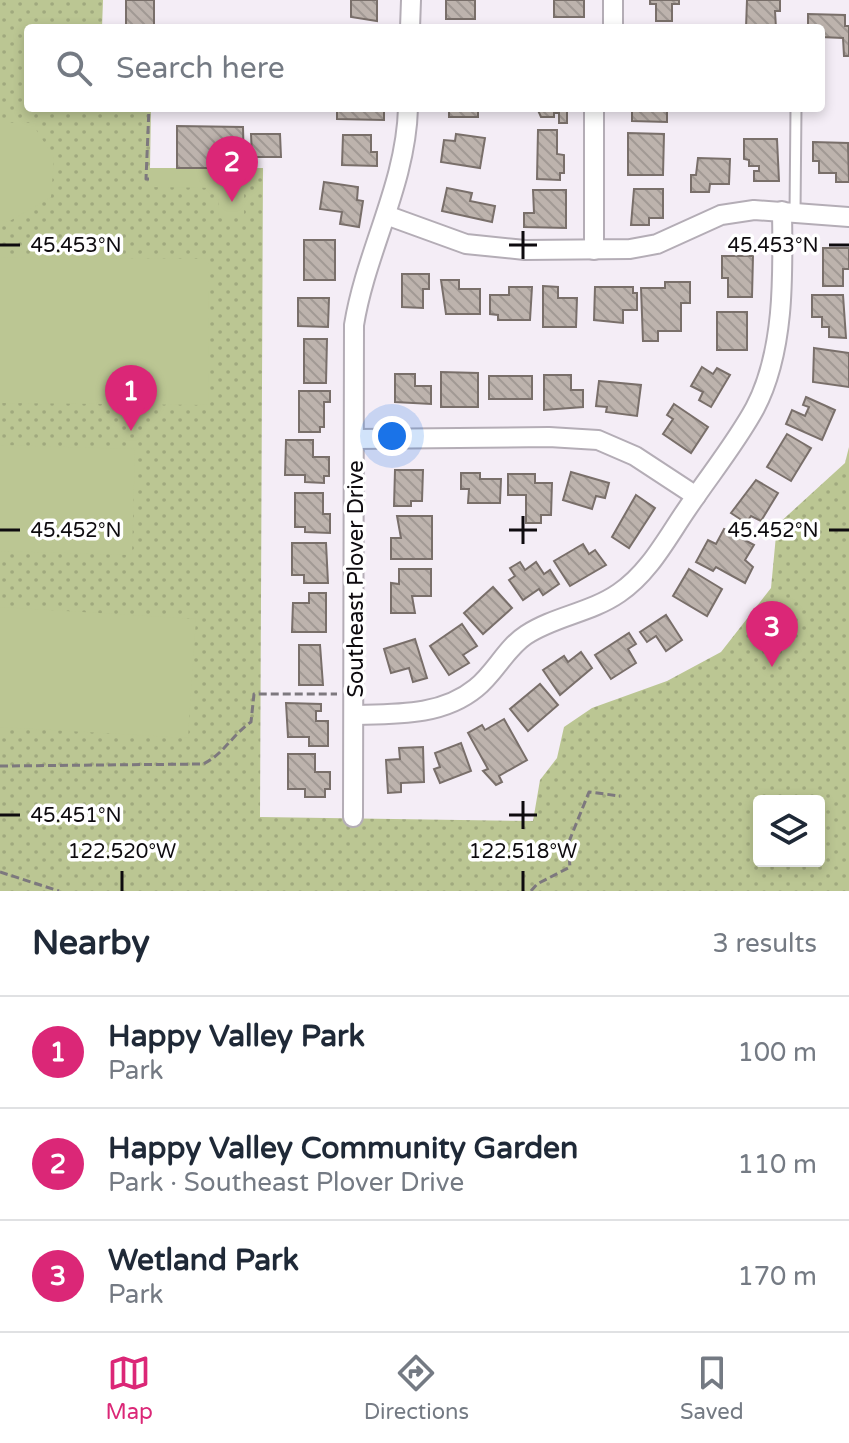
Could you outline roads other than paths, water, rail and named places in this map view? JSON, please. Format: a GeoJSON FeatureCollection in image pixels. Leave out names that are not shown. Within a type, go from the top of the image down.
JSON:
{"type":"FeatureCollection","features":[{"type":"Feature","properties":{"kind":"street"},"geometry":{"type":"LineString","coordinates":[[410,24],[411,0]]}},
{"type":"Feature","properties":{"kind":"street"},"geometry":{"type":"LineString","coordinates":[[613,0],[613,24]]}},
{"type":"Feature","properties":{"kind":"street","name":"Southeast Plover Drive"},"geometry":{"type":"LineString","coordinates":[[353,817],[354,325],[360,288],[404,154],[408,112]]}},
{"type":"Feature","properties":{"kind":"street"},"geometry":{"type":"LineString","coordinates":[[594,112],[594,250]]}},
{"type":"Feature","properties":{"kind":"street"},"geometry":{"type":"LineString","coordinates":[[386,215],[466,244],[525,250],[594,250],[657,244],[721,215],[754,210],[849,217]]}},
{"type":"Feature","properties":{"kind":"street"},"geometry":{"type":"LineString","coordinates":[[354,715],[405,714],[445,706],[476,689],[521,638],[547,622],[589,610],[620,592],[647,568],[755,408],[768,373],[778,318],[789,212]]}},
{"type":"Feature","properties":{"kind":"street"},"geometry":{"type":"LineString","coordinates":[[356,439],[549,437],[598,440],[635,456],[696,496]]}},
{"type":"Feature","properties":{"kind":"lane"},"geometry":{"type":"LineString","coordinates":[[789,212],[796,112]]}},
{"type":"Feature","properties":{"kind":"place","name":"Happy Valley Community Garden"},"geometry":{"type":"Point","coordinates":[232,202]}},
{"type":"Feature","properties":{"kind":"place","name":"Happy Valley Park"},"geometry":{"type":"Point","coordinates":[131,431]}},
{"type":"Feature","properties":{"kind":"place","name":"Wetland Park"},"geometry":{"type":"Point","coordinates":[772,667]}}]}
